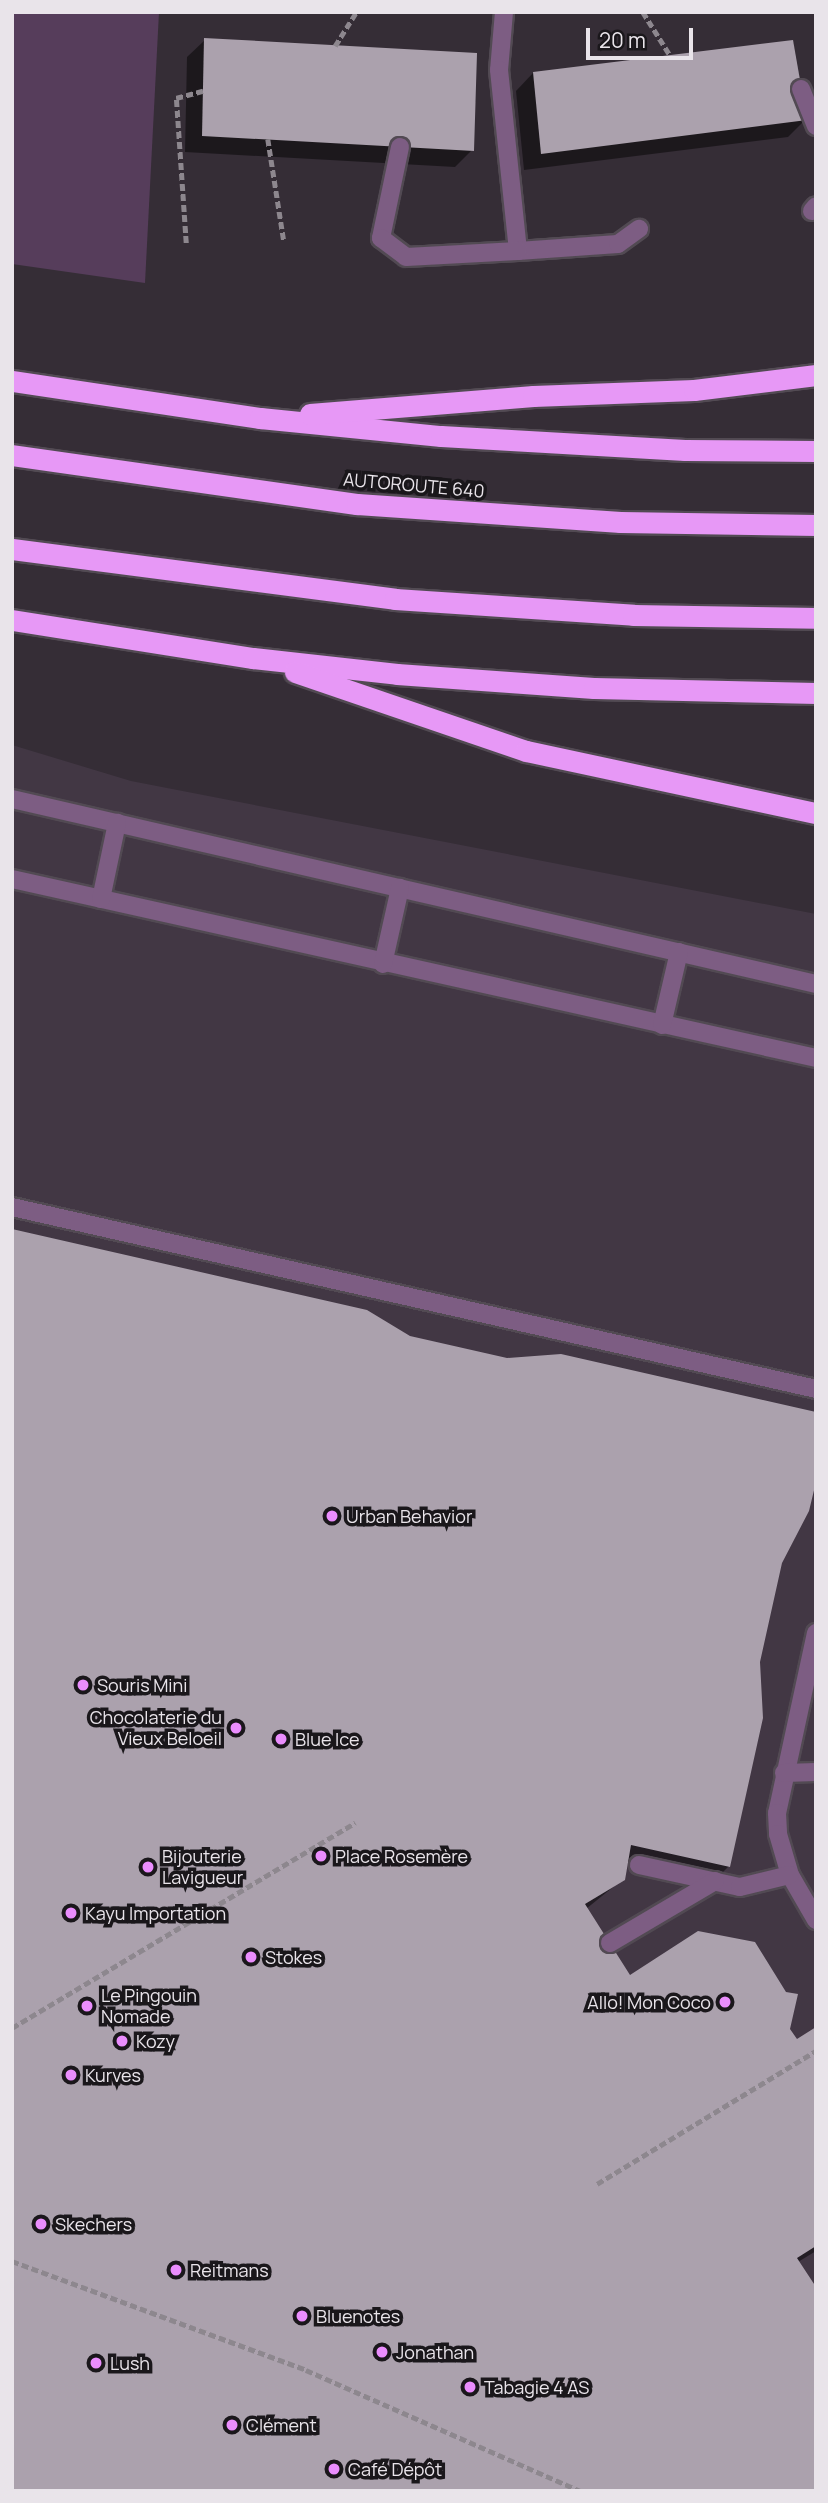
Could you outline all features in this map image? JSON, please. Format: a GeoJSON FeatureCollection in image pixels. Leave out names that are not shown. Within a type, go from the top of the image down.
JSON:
{"type":"FeatureCollection","features":[{"type":"Feature","properties":{"kind":"highway"},"geometry":{"type":"LineString","coordinates":[[260,418],[533,396],[694,390],[816,375]]}},
{"type":"Feature","properties":{"kind":"highway"},"geometry":{"type":"LineString","coordinates":[[12,381],[260,418],[558,445],[816,451]]}},
{"type":"Feature","properties":{"kind":"highway","name":"AUTOROUTE 640"},"geometry":{"type":"LineString","coordinates":[[12,455],[357,504],[607,521],[816,525]]}},
{"type":"Feature","properties":{"kind":"highway"},"geometry":{"type":"LineString","coordinates":[[12,549],[251,583],[408,600],[620,614],[816,618]]}},
{"type":"Feature","properties":{"kind":"highway"},"geometry":{"type":"LineString","coordinates":[[12,620],[253,658],[493,682],[816,693]]}},
{"type":"Feature","properties":{"kind":"highway"},"geometry":{"type":"LineString","coordinates":[[253,658],[526,751],[816,813]]}},
{"type":"Feature","properties":{"kind":"lane"},"geometry":{"type":"LineString","coordinates":[[504,12],[499,70],[518,251]]}},
{"type":"Feature","properties":{"kind":"lane"},"geometry":{"type":"LineString","coordinates":[[801,89],[816,127]]}},
{"type":"Feature","properties":{"kind":"lane"},"geometry":{"type":"LineString","coordinates":[[400,147],[381,239],[405,257],[618,244],[639,229]]}},
{"type":"Feature","properties":{"kind":"lane"},"geometry":{"type":"LineString","coordinates":[[12,799],[816,984]]}},
{"type":"Feature","properties":{"kind":"lane"},"geometry":{"type":"LineString","coordinates":[[101,899],[117,823]]}},
{"type":"Feature","properties":{"kind":"lane"},"geometry":{"type":"LineString","coordinates":[[12,879],[383,964],[816,1058]]}},
{"type":"Feature","properties":{"kind":"lane"},"geometry":{"type":"LineString","coordinates":[[383,964],[400,888]]}},
{"type":"Feature","properties":{"kind":"lane"},"geometry":{"type":"LineString","coordinates":[[662,1025],[679,953]]}},
{"type":"Feature","properties":{"kind":"lane"},"geometry":{"type":"LineString","coordinates":[[12,1207],[816,1389]]}},
{"type":"Feature","properties":{"kind":"lane"},"geometry":{"type":"LineString","coordinates":[[816,1633],[812,1667],[784,1773],[778,1834],[790,1875],[816,1920]]}},
{"type":"Feature","properties":{"kind":"lane"},"geometry":{"type":"LineString","coordinates":[[784,1773],[816,1772]]}},
{"type":"Feature","properties":{"kind":"lane"},"geometry":{"type":"LineString","coordinates":[[639,1865],[749,1887],[790,1875]]}},
{"type":"Feature","properties":{"kind":"lane"},"geometry":{"type":"LineString","coordinates":[[610,1943],[715,1881]]}},
{"type":"Feature","properties":{"kind":"path"},"geometry":{"type":"LineString","coordinates":[[335,46],[356,12]]}},
{"type":"Feature","properties":{"kind":"path"},"geometry":{"type":"LineString","coordinates":[[643,12],[670,55]]}},
{"type":"Feature","properties":{"kind":"path"},"geometry":{"type":"LineString","coordinates":[[186,243],[176,98],[203,91]]}},
{"type":"Feature","properties":{"kind":"path"},"geometry":{"type":"LineString","coordinates":[[268,139],[284,241]]}},
{"type":"Feature","properties":{"kind":"path"},"geometry":{"type":"LineString","coordinates":[[12,2028],[355,1823]]}},
{"type":"Feature","properties":{"kind":"path"},"geometry":{"type":"LineString","coordinates":[[597,2184],[816,2051]]}},
{"type":"Feature","properties":{"kind":"path"},"geometry":{"type":"LineString","coordinates":[[12,2261],[306,2370],[580,2491]]}},
{"type":"Feature","properties":{"kind":"shaded area"},"geometry":{"type":"Polygon","coordinates":[[[12,12],[159,12],[145,283],[12,264],[12,12]]]}},
{"type":"Feature","properties":{"kind":"shaded area","name":"Place Rosemère"},"geometry":{"type":"Polygon","coordinates":[[[12,745],[131,781],[816,914],[816,2491],[12,2491],[12,745]]]}},
{"type":"Feature","properties":{"kind":"building"},"geometry":{"type":"Polygon","coordinates":[[[204,38],[477,53],[474,151],[202,136],[204,38]]]}},
{"type":"Feature","properties":{"kind":"building"},"geometry":{"type":"Polygon","coordinates":[[[793,40],[807,120],[541,154],[533,72],[793,40]]]}},
{"type":"Feature","properties":{"kind":"building","name":"Place Rosemère"},"geometry":{"type":"Polygon","coordinates":[[[12,1229],[367,1310],[410,1336],[507,1358],[561,1354],[816,1412],[816,1482],[809,1511],[782,1563],[760,1662],[763,1718],[730,1867],[631,1845],[625,1880],[585,1904],[630,1975],[698,1931],[755,1942],[786,1992],[798,1994],[790,2029],[797,2039],[816,2027],[816,2246],[797,2258],[816,2287],[816,2491],[12,2491],[12,1229]]]}},
{"type":"Feature","properties":{"kind":"place","name":"Urban Behavior"},"geometry":{"type":"Point","coordinates":[332,1516]}},
{"type":"Feature","properties":{"kind":"place","name":"Souris Mini"},"geometry":{"type":"Point","coordinates":[83,1685]}},
{"type":"Feature","properties":{"kind":"place","name":"Chocolaterie du Vieux Beloeil"},"geometry":{"type":"Point","coordinates":[236,1728]}},
{"type":"Feature","properties":{"kind":"place","name":"Blue Ice"},"geometry":{"type":"Point","coordinates":[281,1739]}},
{"type":"Feature","properties":{"kind":"place","name":"Place Rosemère"},"geometry":{"type":"Point","coordinates":[321,1856]}},
{"type":"Feature","properties":{"kind":"place","name":"Bijouterie Lavigueur"},"geometry":{"type":"Point","coordinates":[148,1867]}},
{"type":"Feature","properties":{"kind":"place","name":"Kayu Importation"},"geometry":{"type":"Point","coordinates":[71,1913]}},
{"type":"Feature","properties":{"kind":"place","name":"Stokes"},"geometry":{"type":"Point","coordinates":[251,1957]}},
{"type":"Feature","properties":{"kind":"place","name":"Allo! Mon Coco"},"geometry":{"type":"Point","coordinates":[725,2002]}},
{"type":"Feature","properties":{"kind":"place","name":"Le Pingouin Nomade"},"geometry":{"type":"Point","coordinates":[87,2006]}},
{"type":"Feature","properties":{"kind":"place","name":"Kozy"},"geometry":{"type":"Point","coordinates":[122,2041]}},
{"type":"Feature","properties":{"kind":"place","name":"Kurves"},"geometry":{"type":"Point","coordinates":[71,2075]}},
{"type":"Feature","properties":{"kind":"place","name":"Skechers"},"geometry":{"type":"Point","coordinates":[41,2224]}},
{"type":"Feature","properties":{"kind":"place","name":"Reitmans"},"geometry":{"type":"Point","coordinates":[176,2270]}},
{"type":"Feature","properties":{"kind":"place","name":"Bluenotes"},"geometry":{"type":"Point","coordinates":[302,2316]}},
{"type":"Feature","properties":{"kind":"place","name":"Jonathan"},"geometry":{"type":"Point","coordinates":[382,2352]}},
{"type":"Feature","properties":{"kind":"place","name":"Lush"},"geometry":{"type":"Point","coordinates":[96,2363]}},
{"type":"Feature","properties":{"kind":"place","name":"Tabagie 4 AS"},"geometry":{"type":"Point","coordinates":[470,2387]}},
{"type":"Feature","properties":{"kind":"place","name":"Clément"},"geometry":{"type":"Point","coordinates":[232,2425]}},
{"type":"Feature","properties":{"kind":"place","name":"Café Dépôt"},"geometry":{"type":"Point","coordinates":[334,2469]}}]}
